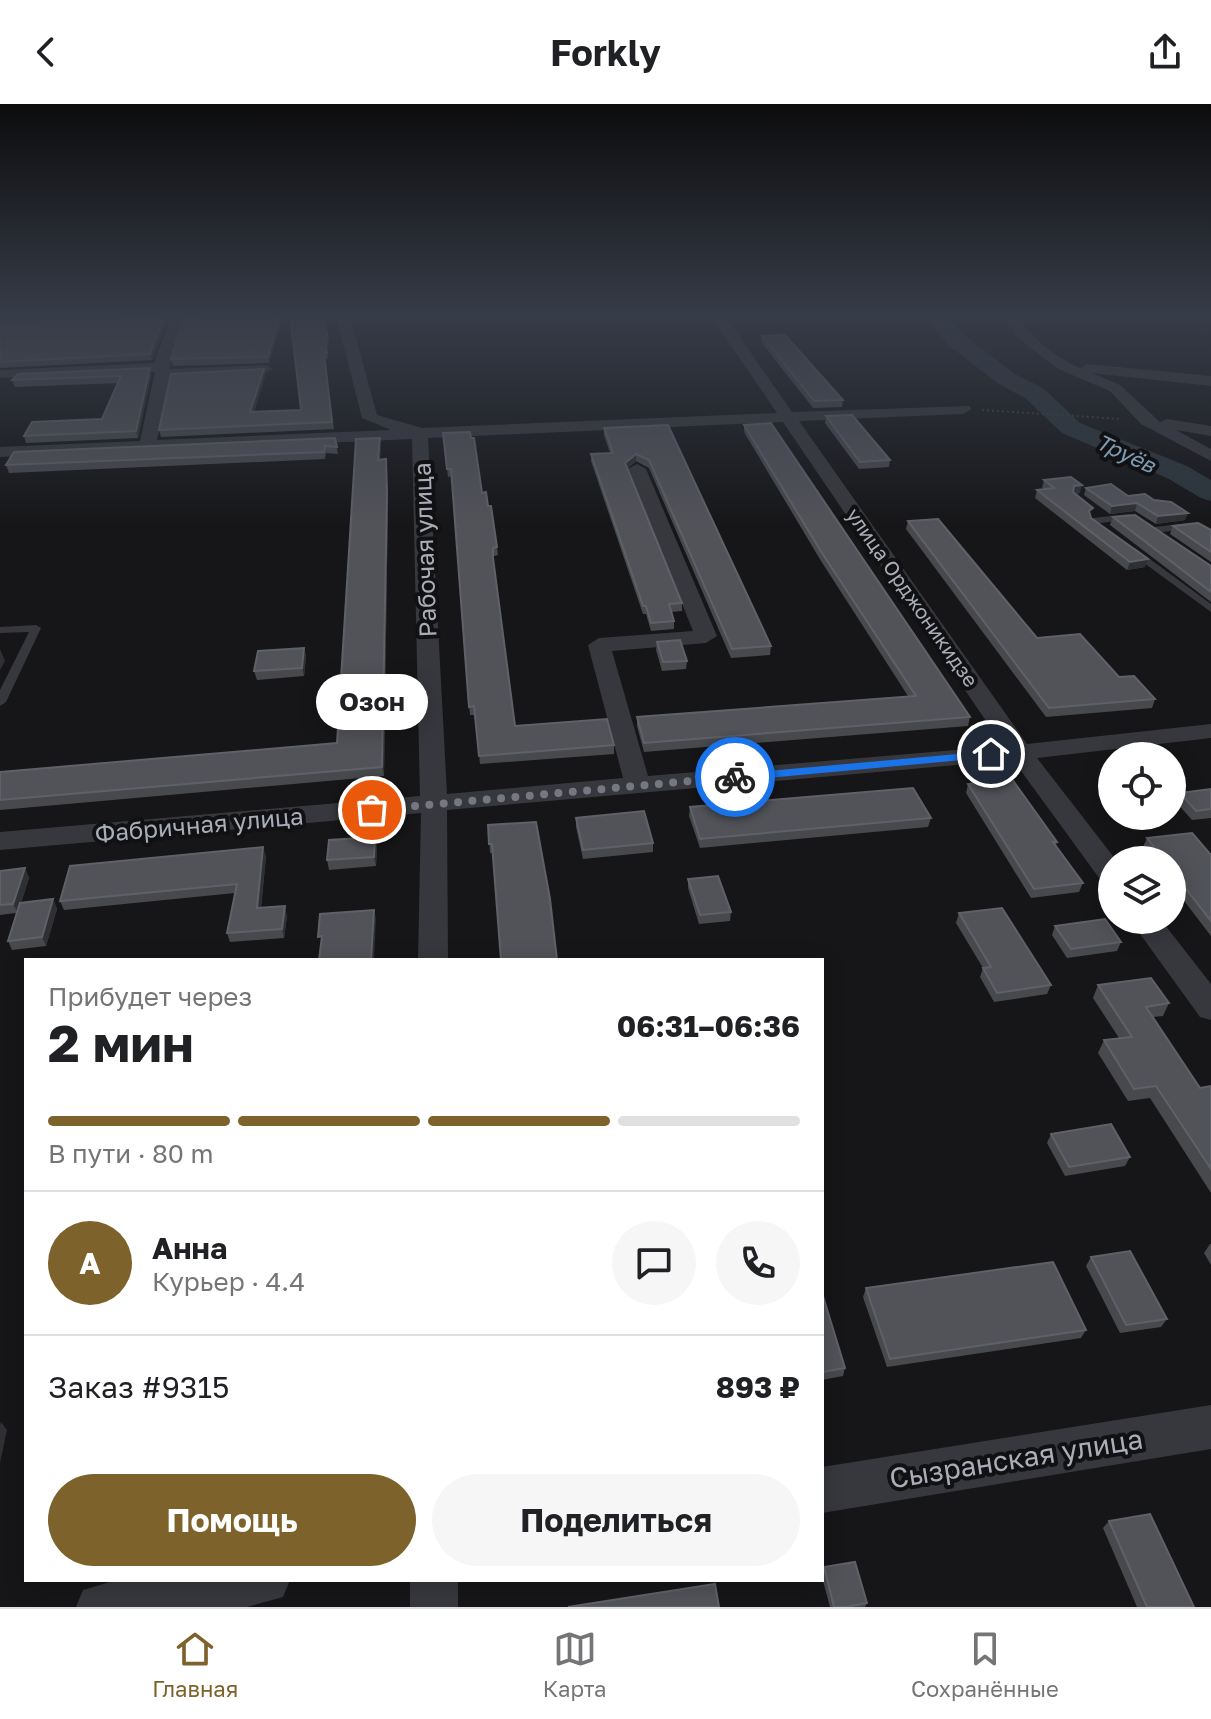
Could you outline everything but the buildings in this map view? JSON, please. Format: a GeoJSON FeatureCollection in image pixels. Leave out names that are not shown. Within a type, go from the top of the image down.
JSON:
{"type":"FeatureCollection","features":[{"type":"Feature","properties":{"kind":"street"},"geometry":{"type":"LineString","coordinates":[[147,445],[159,386]]}},
{"type":"Feature","properties":{"kind":"street"},"geometry":{"type":"LineString","coordinates":[[339,437],[370,418],[362,386]]}},
{"type":"Feature","properties":{"kind":"street","name":"улица Орджоникидзе"},"geometry":{"type":"LineString","coordinates":[[768,386],[1020,752],[1098,856]]}},
{"type":"Feature","properties":{"kind":"street"},"geometry":{"type":"LineString","coordinates":[[1111,386],[1147,421],[1211,456]]}},
{"type":"Feature","properties":{"kind":"street"},"geometry":{"type":"LineString","coordinates":[[0,452],[963,409]]}},
{"type":"Feature","properties":{"kind":"street","name":"Рабочая улица"},"geometry":{"type":"LineString","coordinates":[[370,418],[420,433],[434,805],[433,958]]}},
{"type":"Feature","properties":{"kind":"street"},"geometry":{"type":"LineString","coordinates":[[1147,421],[1211,431]]}},
{"type":"Feature","properties":{"kind":"street"},"geometry":{"type":"LineString","coordinates":[[637,469],[706,636],[599,645],[638,786]]}},
{"type":"Feature","properties":{"kind":"street","name":"Фабричная улица"},"geometry":{"type":"LineString","coordinates":[[0,841],[1020,752],[1211,731]]}},
{"type":"Feature","properties":{"kind":"street"},"geometry":{"type":"LineString","coordinates":[[1156,934],[1211,1008]]}},
{"type":"Feature","properties":{"kind":"street","name":"Сызранская улица"},"geometry":{"type":"LineString","coordinates":[[824,1490],[1211,1427]]}},
{"type":"Feature","properties":{"kind":"street"},"geometry":{"type":"LineString","coordinates":[[100,1607],[254,1582]]}},
{"type":"Feature","properties":{"kind":"street"},"geometry":{"type":"LineString","coordinates":[[434,1582],[434,1607]]}},
{"type":"Feature","properties":{"kind":"lane"},"geometry":{"type":"LineString","coordinates":[[1097,513],[1106,525],[1135,517],[1165,539]]}},
{"type":"Feature","properties":{"kind":"lane"},"geometry":{"type":"LineString","coordinates":[[1154,530],[1198,525],[1211,534]]}},
{"type":"Feature","properties":{"kind":"lane"},"geometry":{"type":"LineString","coordinates":[[1117,539],[1211,609]]}},
{"type":"Feature","properties":{"kind":"lane"},"geometry":{"type":"LineString","coordinates":[[0,630],[36,628],[0,702]]}},
{"type":"Feature","properties":{"kind":"path"},"geometry":{"type":"LineString","coordinates":[[963,409],[1147,421]]}},
{"type":"Feature","properties":{"kind":"waterway","name":"Труёв"},"geometry":{"type":"LineString","coordinates":[[1021,386],[1034,393],[1071,428],[1177,472],[1211,492]]}},
{"type":"Feature","properties":{"kind":"way so far"},"geometry":{"type":"LineString","coordinates":[[372,810],[735,777]]}},
{"type":"Feature","properties":{"kind":"place","name":"Озон"},"geometry":{"type":"Point","coordinates":[372,810]}},
{"type":"Feature","properties":{"kind":"route"},"geometry":{"type":"LineString","coordinates":[[735,777],[991,754]]}}]}
